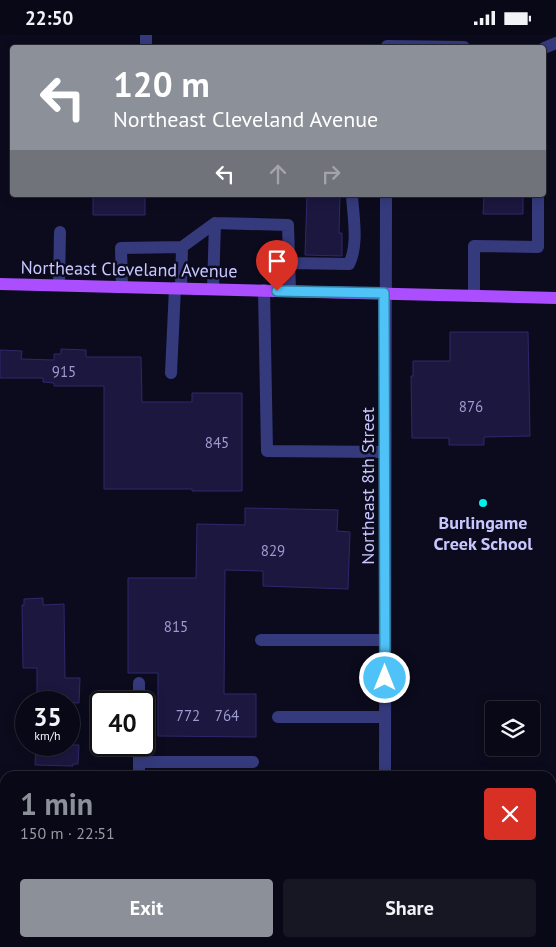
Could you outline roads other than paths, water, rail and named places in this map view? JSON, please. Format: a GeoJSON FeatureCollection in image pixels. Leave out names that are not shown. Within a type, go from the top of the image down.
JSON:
{"type":"FeatureCollection","features":[{"type":"Feature","properties":{"kind":"main road","name":"Northeast Cleveland Avenue"},"geometry":{"type":"LineString","coordinates":[[0,284],[556,298]]}},
{"type":"Feature","properties":{"kind":"street"},"geometry":{"type":"LineString","coordinates":[[387,43],[426,45]]}},
{"type":"Feature","properties":{"kind":"street"},"geometry":{"type":"LineString","coordinates":[[289,263],[349,264],[352,258],[354,242],[352,197]]}},
{"type":"Feature","properties":{"kind":"street","name":"Northeast 8th Street"},"geometry":{"type":"LineString","coordinates":[[386,197],[384,293],[386,771]]}},
{"type":"Feature","properties":{"kind":"street"},"geometry":{"type":"LineString","coordinates":[[474,296],[474,246],[538,247],[538,197]]}},
{"type":"Feature","properties":{"kind":"street"},"geometry":{"type":"LineString","coordinates":[[213,289],[215,223]]}},
{"type":"Feature","properties":{"kind":"street"},"geometry":{"type":"LineString","coordinates":[[122,287],[121,248],[182,247],[215,223],[288,225],[290,291]]}},
{"type":"Feature","properties":{"kind":"street"},"geometry":{"type":"LineString","coordinates":[[59,285],[60,232]]}},
{"type":"Feature","properties":{"kind":"street"},"geometry":{"type":"LineString","coordinates":[[171,373],[182,247]]}},
{"type":"Feature","properties":{"kind":"street"},"geometry":{"type":"LineString","coordinates":[[264,290],[266,451],[385,452]]}},
{"type":"Feature","properties":{"kind":"street"},"geometry":{"type":"LineString","coordinates":[[261,640],[385,639]]}},
{"type":"Feature","properties":{"kind":"street"},"geometry":{"type":"LineString","coordinates":[[139,683],[139,691]]}},
{"type":"Feature","properties":{"kind":"street"},"geometry":{"type":"LineString","coordinates":[[278,717],[385,717]]}},
{"type":"Feature","properties":{"kind":"street"},"geometry":{"type":"LineString","coordinates":[[139,756],[139,771]]}},
{"type":"Feature","properties":{"kind":"street"},"geometry":{"type":"LineString","coordinates":[[139,762],[253,762]]}},
{"type":"Feature","properties":{"kind":"place","name":"Burlingame Creek School"},"geometry":{"type":"Point","coordinates":[483,503]}}]}
